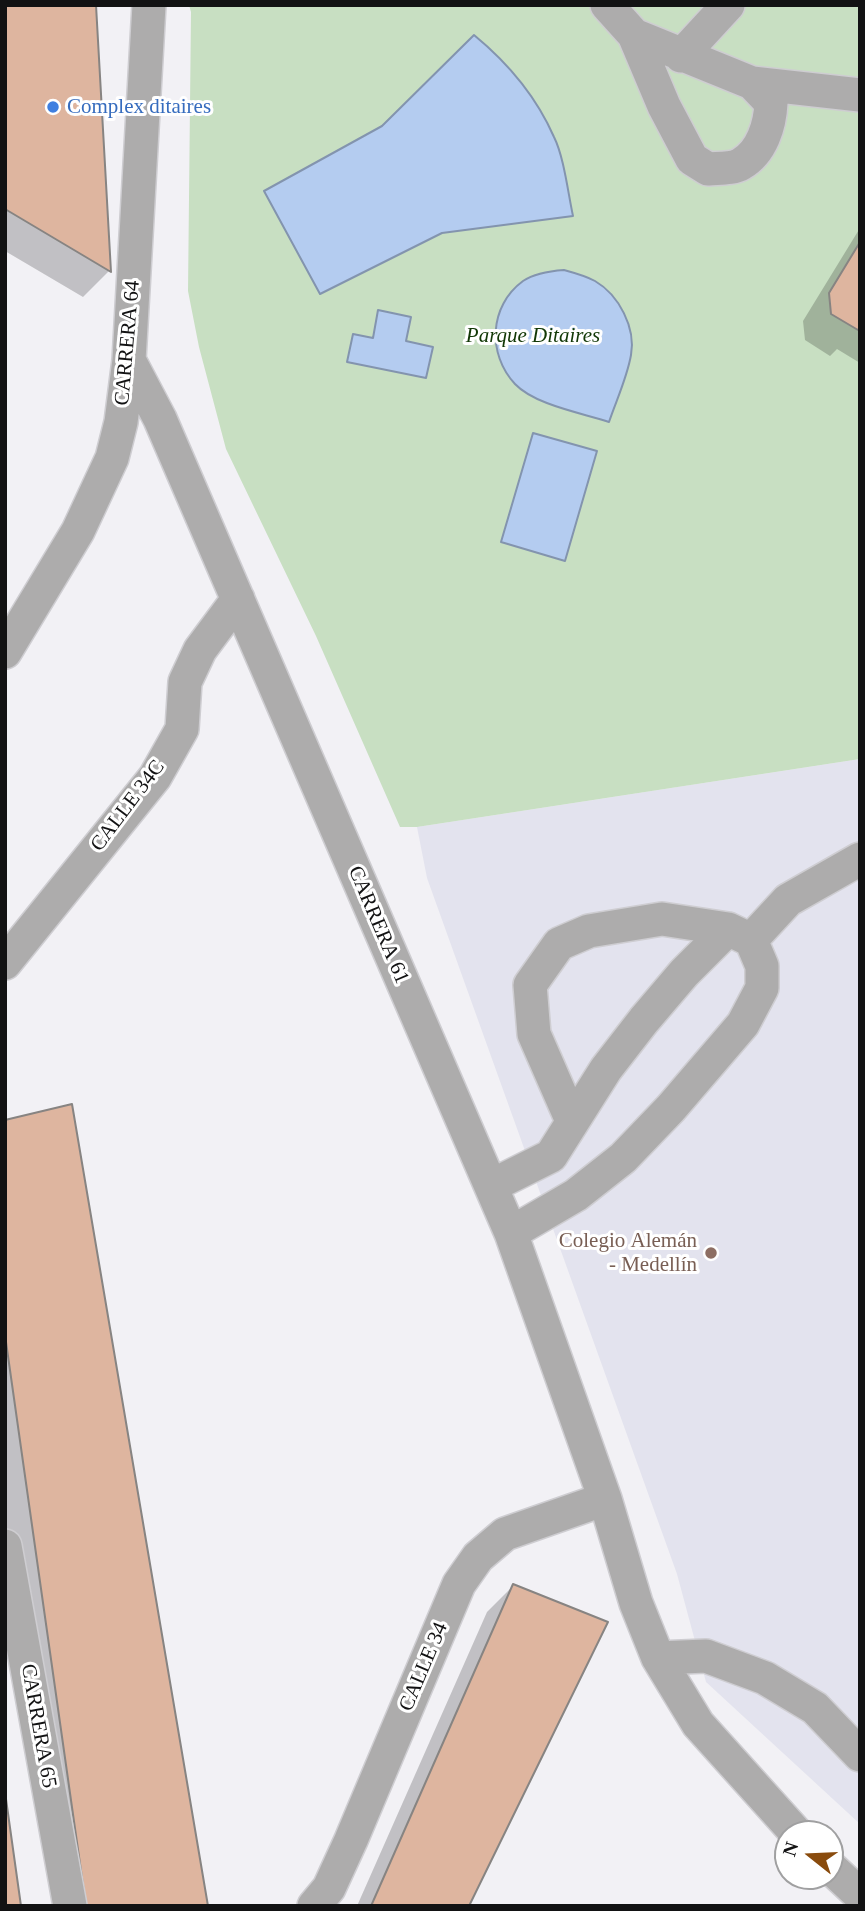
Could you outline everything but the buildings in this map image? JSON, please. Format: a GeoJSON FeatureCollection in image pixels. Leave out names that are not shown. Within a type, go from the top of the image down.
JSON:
{"type":"FeatureCollection","features":[{"type":"Feature","properties":{"kind":"street","name":"CARRERA 64"},"geometry":{"type":"LineString","coordinates":[[5,653],[78,531],[112,458],[121,422],[129,360],[149,5]]}},
{"type":"Feature","properties":{"kind":"street"},"geometry":{"type":"LineString","coordinates":[[607,5],[634,35],[664,106],[692,159],[708,169],[740,165],[758,148],[770,123],[771,103],[752,83]]}},
{"type":"Feature","properties":{"kind":"street"},"geometry":{"type":"LineString","coordinates":[[681,56],[728,5]]}},
{"type":"Feature","properties":{"kind":"street"},"geometry":{"type":"LineString","coordinates":[[634,35],[752,83],[860,95]]}},
{"type":"Feature","properties":{"kind":"street","name":"CARRERA 61"},"geometry":{"type":"LineString","coordinates":[[129,360],[160,419],[491,1186],[605,1499],[636,1603],[658,1658],[698,1724],[784,1820]]}},
{"type":"Feature","properties":{"kind":"street","name":"CALLE 34C"},"geometry":{"type":"LineString","coordinates":[[5,963],[155,776],[182,729],[185,682],[200,650],[238,598]]}},
{"type":"Feature","properties":{"kind":"street"},"geometry":{"type":"LineString","coordinates":[[491,1186],[551,1156],[606,1069],[684,973],[788,900],[860,859]]}},
{"type":"Feature","properties":{"kind":"street"},"geometry":{"type":"LineString","coordinates":[[510,1233],[576,1195],[623,1158],[671,1108],[743,1024],[762,988],[762,965],[740,935],[662,919],[589,931],[559,944],[530,985],[534,1034],[572,1121]]}},
{"type":"Feature","properties":{"kind":"street"},"geometry":{"type":"LineString","coordinates":[[551,1156],[576,1195]]}},
{"type":"Feature","properties":{"kind":"street","name":"CALLE 34"},"geometry":{"type":"LineString","coordinates":[[314,1906],[329,1888],[459,1584],[478,1557],[505,1534],[605,1499]]}},
{"type":"Feature","properties":{"kind":"street","name":"CARRERA 65"},"geometry":{"type":"LineString","coordinates":[[5,1546],[70,1906]]}},
{"type":"Feature","properties":{"kind":"street"},"geometry":{"type":"LineString","coordinates":[[658,1658],[706,1656],[765,1678],[815,1707],[860,1755]]}},
{"type":"Feature","properties":{"kind":"street"},"geometry":{"type":"LineString","coordinates":[[844,1880],[860,1895]]}},
{"type":"Feature","properties":{"kind":"shaded area","name":"Colegio Alemán - Medellín"},"geometry":{"type":"Polygon","coordinates":[[[860,759],[860,1824],[706,1682],[677,1574],[427,878],[417,827],[860,759]]]}},
{"type":"Feature","properties":{"kind":"green space","name":"Parque Ditaires"},"geometry":{"type":"Polygon","coordinates":[[[189,5],[860,5],[860,759],[417,827],[400,827],[316,636],[226,449],[199,347],[188,291],[189,5]]]}},
{"type":"Feature","properties":{"kind":"water"},"geometry":{"type":"Polygon","coordinates":[[[474,35],[520,81],[547,122],[560,155],[573,216],[442,233],[320,294],[264,191],[382,126],[474,35]]]}},
{"type":"Feature","properties":{"kind":"water"},"geometry":{"type":"Polygon","coordinates":[[[564,270],[604,287],[618,303],[628,323],[631,355],[609,422],[534,398],[515,384],[500,359],[496,331],[503,303],[512,291],[532,276],[564,270]]]}},
{"type":"Feature","properties":{"kind":"water"},"geometry":{"type":"Polygon","coordinates":[[[378,310],[411,317],[406,341],[433,347],[426,378],[347,362],[353,334],[373,338],[378,310]]]}},
{"type":"Feature","properties":{"kind":"water"},"geometry":{"type":"Polygon","coordinates":[[[533,433],[597,451],[565,561],[501,542],[533,433]]]}},
{"type":"Feature","properties":{"kind":"place","name":"Complex ditaires"},"geometry":{"type":"Point","coordinates":[53,107]}},
{"type":"Feature","properties":{"kind":"place","name":"Colegio Alemán - Medellín"},"geometry":{"type":"Point","coordinates":[711,1253]}}]}
